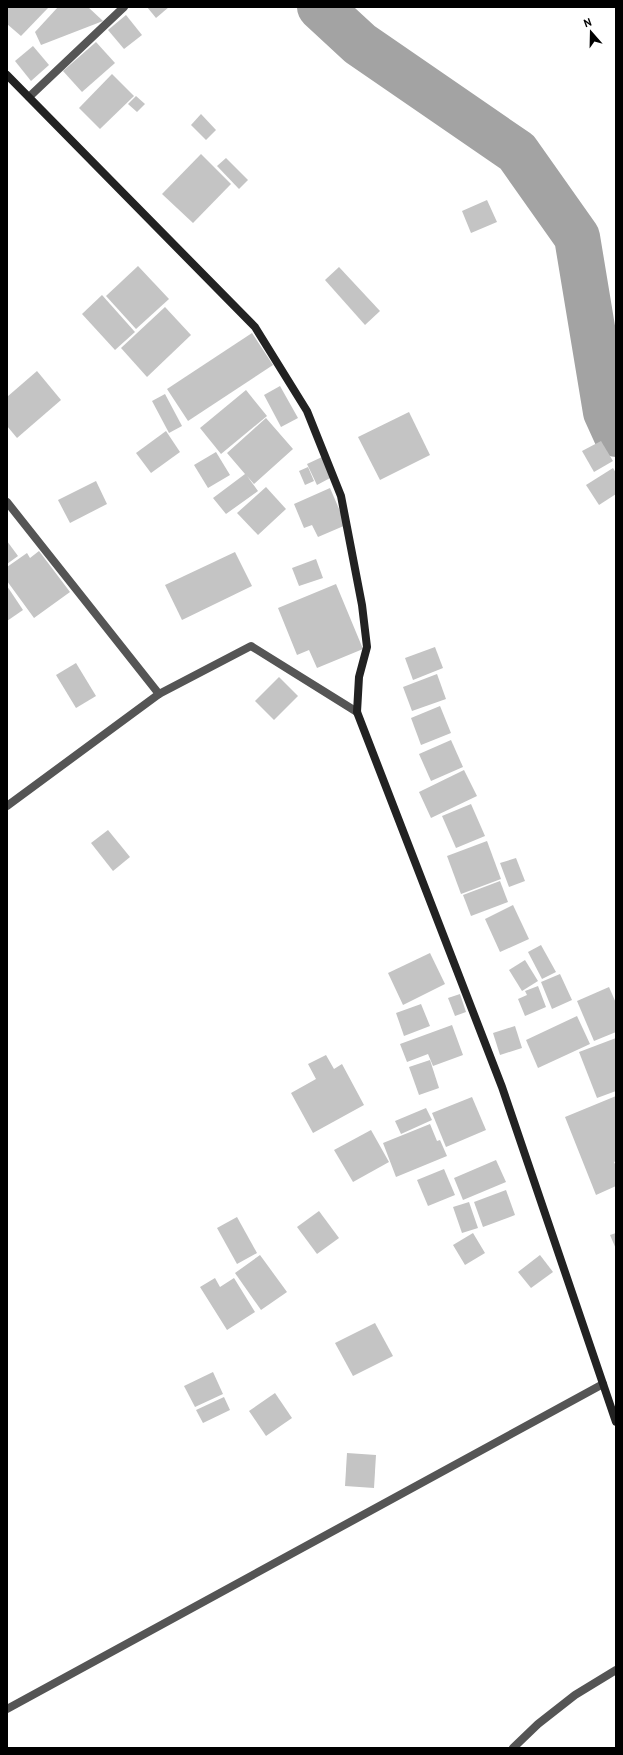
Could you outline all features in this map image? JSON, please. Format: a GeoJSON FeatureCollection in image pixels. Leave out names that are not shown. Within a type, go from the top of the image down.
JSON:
{"type":"FeatureCollection","features":[{"type":"Feature","properties":{"kind":"street"},"geometry":{"type":"LineString","coordinates":[[29,98],[124,7]]}},
{"type":"Feature","properties":{"kind":"street"},"geometry":{"type":"LineString","coordinates":[[7,75],[255,327],[307,411],[340,496],[362,605],[367,647],[359,677],[357,712],[502,1087],[616,1422]]}},
{"type":"Feature","properties":{"kind":"street"},"geometry":{"type":"LineString","coordinates":[[7,502],[159,694]]}},
{"type":"Feature","properties":{"kind":"street"},"geometry":{"type":"LineString","coordinates":[[7,806],[159,694],[250,646],[357,712]]}},
{"type":"Feature","properties":{"kind":"street"},"geometry":{"type":"LineString","coordinates":[[7,1709],[603,1384]]}},
{"type":"Feature","properties":{"kind":"street"},"geometry":{"type":"LineString","coordinates":[[513,1748],[538,1724],[575,1694],[616,1670]]}},
{"type":"Feature","properties":{"kind":"building"},"geometry":{"type":"Polygon","coordinates":[[[7,7],[48,8],[21,36],[7,24],[7,7]]]}},
{"type":"Feature","properties":{"kind":"building"},"geometry":{"type":"Polygon","coordinates":[[[58,7],[88,7],[103,21],[41,45],[35,32],[58,7]]]}},
{"type":"Feature","properties":{"kind":"building"},"geometry":{"type":"Polygon","coordinates":[[[147,7],[169,7],[156,18],[147,7]]]}},
{"type":"Feature","properties":{"kind":"building"},"geometry":{"type":"Polygon","coordinates":[[[126,15],[142,35],[124,49],[108,30],[126,15]]]}},
{"type":"Feature","properties":{"kind":"building"},"geometry":{"type":"Polygon","coordinates":[[[96,42],[115,63],[82,92],[63,71],[96,42]]]}},
{"type":"Feature","properties":{"kind":"building"},"geometry":{"type":"Polygon","coordinates":[[[33,46],[49,65],[31,81],[15,61],[33,46]]]}},
{"type":"Feature","properties":{"kind":"building"},"geometry":{"type":"Polygon","coordinates":[[[112,74],[134,96],[100,129],[79,108],[112,74]]]}},
{"type":"Feature","properties":{"kind":"building"},"geometry":{"type":"Polygon","coordinates":[[[136,96],[145,104],[137,112],[128,104],[136,96]]]}},
{"type":"Feature","properties":{"kind":"building"},"geometry":{"type":"Polygon","coordinates":[[[201,114],[216,130],[206,140],[191,125],[201,114]]]}},
{"type":"Feature","properties":{"kind":"building"},"geometry":{"type":"Polygon","coordinates":[[[201,154],[231,184],[193,223],[162,194],[201,154]]]}},
{"type":"Feature","properties":{"kind":"building"},"geometry":{"type":"Polygon","coordinates":[[[226,158],[248,180],[239,189],[217,166],[226,158]]]}},
{"type":"Feature","properties":{"kind":"building"},"geometry":{"type":"Polygon","coordinates":[[[487,200],[497,222],[471,233],[462,211],[487,200]]]}},
{"type":"Feature","properties":{"kind":"building"},"geometry":{"type":"Polygon","coordinates":[[[138,266],[169,299],[136,329],[106,296],[138,266]]]}},
{"type":"Feature","properties":{"kind":"building"},"geometry":{"type":"Polygon","coordinates":[[[339,267],[380,311],[365,325],[325,280],[339,267]]]}},
{"type":"Feature","properties":{"kind":"building"},"geometry":{"type":"Polygon","coordinates":[[[102,295],[135,332],[115,350],[82,314],[102,295]]]}},
{"type":"Feature","properties":{"kind":"building"},"geometry":{"type":"Polygon","coordinates":[[[165,307],[191,335],[147,377],[121,348],[165,307]]]}},
{"type":"Feature","properties":{"kind":"building"},"geometry":{"type":"Polygon","coordinates":[[[252,333],[273,365],[188,421],[167,389],[252,333]]]}},
{"type":"Feature","properties":{"kind":"building"},"geometry":{"type":"Polygon","coordinates":[[[37,371],[61,400],[17,438],[7,426],[7,397],[37,371]]]}},
{"type":"Feature","properties":{"kind":"building"},"geometry":{"type":"Polygon","coordinates":[[[280,386],[298,418],[281,427],[264,395],[280,386]]]}},
{"type":"Feature","properties":{"kind":"building"},"geometry":{"type":"Polygon","coordinates":[[[246,390],[267,416],[221,454],[200,428],[246,390]]]}},
{"type":"Feature","properties":{"kind":"building"},"geometry":{"type":"Polygon","coordinates":[[[165,394],[182,426],[169,433],[152,401],[165,394]]]}},
{"type":"Feature","properties":{"kind":"building"},"geometry":{"type":"Polygon","coordinates":[[[409,412],[430,455],[380,480],[358,437],[409,412]]]}},
{"type":"Feature","properties":{"kind":"building"},"geometry":{"type":"Polygon","coordinates":[[[266,418],[293,449],[254,484],[247,476],[258,491],[226,514],[213,498],[245,474],[227,453],[266,418]]]}},
{"type":"Feature","properties":{"kind":"building"},"geometry":{"type":"Polygon","coordinates":[[[166,431],[180,452],[151,473],[136,453],[166,431]]]}},
{"type":"Feature","properties":{"kind":"building"},"geometry":{"type":"Polygon","coordinates":[[[601,441],[613,461],[594,472],[582,451],[601,441]]]}},
{"type":"Feature","properties":{"kind":"building"},"geometry":{"type":"Polygon","coordinates":[[[216,452],[230,475],[208,488],[194,465],[216,452]]]}},
{"type":"Feature","properties":{"kind":"building"},"geometry":{"type":"Polygon","coordinates":[[[322,457],[332,477],[317,485],[307,464],[322,457]]]}},
{"type":"Feature","properties":{"kind":"building"},"geometry":{"type":"Polygon","coordinates":[[[308,467],[314,481],[305,485],[299,471],[308,467]]]}},
{"type":"Feature","properties":{"kind":"building"},"geometry":{"type":"Polygon","coordinates":[[[613,468],[616,473],[616,494],[599,505],[586,485],[613,468]]]}},
{"type":"Feature","properties":{"kind":"building"},"geometry":{"type":"Polygon","coordinates":[[[96,481],[107,504],[70,523],[58,500],[96,481]]]}},
{"type":"Feature","properties":{"kind":"building"},"geometry":{"type":"Polygon","coordinates":[[[266,487],[286,509],[258,535],[237,513],[266,487]]]}},
{"type":"Feature","properties":{"kind":"building"},"geometry":{"type":"Polygon","coordinates":[[[330,488],[346,525],[318,537],[312,525],[304,528],[294,504],[330,488]]]}},
{"type":"Feature","properties":{"kind":"building"},"geometry":{"type":"Polygon","coordinates":[[[7,541],[18,556],[7,564],[7,541]]]}},
{"type":"Feature","properties":{"kind":"building"},"geometry":{"type":"Polygon","coordinates":[[[39,551],[70,592],[34,618],[7,581],[7,567],[27,553],[30,558],[39,551]]]}},
{"type":"Feature","properties":{"kind":"building"},"geometry":{"type":"Polygon","coordinates":[[[235,552],[252,586],[182,620],[165,585],[235,552]]]}},
{"type":"Feature","properties":{"kind":"building"},"geometry":{"type":"Polygon","coordinates":[[[316,559],[323,578],[299,586],[292,568],[316,559]]]}},
{"type":"Feature","properties":{"kind":"building"},"geometry":{"type":"Polygon","coordinates":[[[336,584],[363,649],[317,668],[309,650],[297,655],[278,608],[336,584]]]}},
{"type":"Feature","properties":{"kind":"building"},"geometry":{"type":"Polygon","coordinates":[[[7,586],[23,610],[7,621],[7,586]]]}},
{"type":"Feature","properties":{"kind":"building"},"geometry":{"type":"Polygon","coordinates":[[[435,647],[443,668],[413,680],[405,658],[435,647]]]}},
{"type":"Feature","properties":{"kind":"building"},"geometry":{"type":"Polygon","coordinates":[[[76,663],[96,696],[76,708],[56,675],[76,663]]]}},
{"type":"Feature","properties":{"kind":"building"},"geometry":{"type":"Polygon","coordinates":[[[437,674],[446,699],[412,711],[403,687],[437,674]]]}},
{"type":"Feature","properties":{"kind":"building"},"geometry":{"type":"Polygon","coordinates":[[[279,677],[298,696],[274,720],[255,701],[279,677]]]}},
{"type":"Feature","properties":{"kind":"building"},"geometry":{"type":"Polygon","coordinates":[[[440,706],[451,733],[421,745],[411,718],[440,706]]]}},
{"type":"Feature","properties":{"kind":"building"},"geometry":{"type":"Polygon","coordinates":[[[451,740],[463,767],[431,781],[419,754],[451,740]]]}},
{"type":"Feature","properties":{"kind":"building"},"geometry":{"type":"Polygon","coordinates":[[[464,770],[477,796],[431,818],[419,792],[464,770]]]}},
{"type":"Feature","properties":{"kind":"building"},"geometry":{"type":"Polygon","coordinates":[[[471,804],[485,836],[456,848],[442,816],[471,804]]]}},
{"type":"Feature","properties":{"kind":"building"},"geometry":{"type":"Polygon","coordinates":[[[108,830],[130,857],[113,871],[91,843],[108,830]]]}},
{"type":"Feature","properties":{"kind":"building"},"geometry":{"type":"Polygon","coordinates":[[[487,841],[501,879],[461,894],[447,856],[487,841]]]}},
{"type":"Feature","properties":{"kind":"building"},"geometry":{"type":"Polygon","coordinates":[[[516,858],[525,881],[509,887],[500,863],[516,858]]]}},
{"type":"Feature","properties":{"kind":"building"},"geometry":{"type":"Polygon","coordinates":[[[500,881],[508,902],[471,916],[463,895],[500,881]]]}},
{"type":"Feature","properties":{"kind":"building"},"geometry":{"type":"Polygon","coordinates":[[[513,905],[529,939],[500,952],[485,919],[513,905]]]}},
{"type":"Feature","properties":{"kind":"building"},"geometry":{"type":"Polygon","coordinates":[[[541,945],[556,972],[542,979],[528,952],[541,945]]]}},
{"type":"Feature","properties":{"kind":"building"},"geometry":{"type":"Polygon","coordinates":[[[430,953],[445,984],[403,1005],[388,973],[430,953]]]}},
{"type":"Feature","properties":{"kind":"building"},"geometry":{"type":"Polygon","coordinates":[[[525,960],[538,981],[522,991],[509,970],[525,960]]]}},
{"type":"Feature","properties":{"kind":"building"},"geometry":{"type":"Polygon","coordinates":[[[560,974],[572,1000],[552,1009],[541,982],[560,974]]]}},
{"type":"Feature","properties":{"kind":"building"},"geometry":{"type":"Polygon","coordinates":[[[538,986],[546,1007],[525,1016],[518,999],[527,995],[525,991],[538,986]]]}},
{"type":"Feature","properties":{"kind":"building"},"geometry":{"type":"Polygon","coordinates":[[[609,987],[616,1003],[616,1032],[594,1041],[577,1001],[609,987]]]}},
{"type":"Feature","properties":{"kind":"building"},"geometry":{"type":"Polygon","coordinates":[[[460,994],[466,1012],[455,1016],[448,998],[460,994]]]}},
{"type":"Feature","properties":{"kind":"building"},"geometry":{"type":"Polygon","coordinates":[[[421,1004],[430,1026],[404,1036],[396,1013],[421,1004]]]}},
{"type":"Feature","properties":{"kind":"building"},"geometry":{"type":"Polygon","coordinates":[[[577,1016],[590,1044],[538,1068],[526,1040],[577,1016]]]}},
{"type":"Feature","properties":{"kind":"building"},"geometry":{"type":"Polygon","coordinates":[[[452,1025],[463,1055],[433,1066],[428,1054],[407,1062],[400,1044],[452,1025]]]}},
{"type":"Feature","properties":{"kind":"building"},"geometry":{"type":"Polygon","coordinates":[[[515,1026],[522,1048],[500,1055],[493,1033],[515,1026]]]}},
{"type":"Feature","properties":{"kind":"building"},"geometry":{"type":"Polygon","coordinates":[[[616,1038],[616,1091],[597,1098],[579,1052],[616,1038]]]}},
{"type":"Feature","properties":{"kind":"building"},"geometry":{"type":"Polygon","coordinates":[[[326,1055],[334,1069],[342,1064],[364,1105],[313,1133],[291,1093],[316,1079],[308,1064],[326,1055]]]}},
{"type":"Feature","properties":{"kind":"building"},"geometry":{"type":"Polygon","coordinates":[[[430,1060],[439,1088],[419,1095],[409,1067],[430,1060]]]}},
{"type":"Feature","properties":{"kind":"building"},"geometry":{"type":"Polygon","coordinates":[[[616,1096],[616,1161],[614,1162],[616,1166],[616,1186],[596,1195],[565,1117],[616,1096]]]}},
{"type":"Feature","properties":{"kind":"building"},"geometry":{"type":"Polygon","coordinates":[[[472,1097],[486,1130],[446,1147],[432,1113],[472,1097]]]}},
{"type":"Feature","properties":{"kind":"building"},"geometry":{"type":"Polygon","coordinates":[[[426,1108],[432,1120],[401,1134],[395,1121],[426,1108]]]}},
{"type":"Feature","properties":{"kind":"building"},"geometry":{"type":"Polygon","coordinates":[[[430,1124],[437,1141],[440,1140],[447,1156],[396,1177],[383,1143],[430,1124]]]}},
{"type":"Feature","properties":{"kind":"building"},"geometry":{"type":"Polygon","coordinates":[[[371,1130],[389,1162],[353,1182],[334,1150],[371,1130]]]}},
{"type":"Feature","properties":{"kind":"building"},"geometry":{"type":"Polygon","coordinates":[[[496,1160],[506,1182],[463,1200],[454,1178],[496,1160]]]}},
{"type":"Feature","properties":{"kind":"building"},"geometry":{"type":"Polygon","coordinates":[[[444,1169],[455,1195],[428,1206],[417,1180],[444,1169]]]}},
{"type":"Feature","properties":{"kind":"building"},"geometry":{"type":"Polygon","coordinates":[[[506,1190],[515,1215],[483,1227],[474,1202],[506,1190]]]}},
{"type":"Feature","properties":{"kind":"building"},"geometry":{"type":"Polygon","coordinates":[[[469,1202],[478,1228],[462,1233],[453,1207],[469,1202]]]}},
{"type":"Feature","properties":{"kind":"building"},"geometry":{"type":"Polygon","coordinates":[[[319,1211],[339,1238],[317,1254],[297,1227],[319,1211]]]}},
{"type":"Feature","properties":{"kind":"building"},"geometry":{"type":"Polygon","coordinates":[[[237,1217],[257,1253],[237,1264],[217,1228],[237,1217]]]}},
{"type":"Feature","properties":{"kind":"building"},"geometry":{"type":"Polygon","coordinates":[[[473,1233],[485,1253],[465,1265],[453,1245],[473,1233]]]}},
{"type":"Feature","properties":{"kind":"building"},"geometry":{"type":"Polygon","coordinates":[[[616,1233],[616,1249],[610,1235],[616,1233]]]}},
{"type":"Feature","properties":{"kind":"building"},"geometry":{"type":"Polygon","coordinates":[[[260,1255],[287,1292],[261,1310],[235,1273],[260,1255]]]}},
{"type":"Feature","properties":{"kind":"building"},"geometry":{"type":"Polygon","coordinates":[[[540,1255],[553,1272],[531,1288],[518,1272],[540,1255]]]}},
{"type":"Feature","properties":{"kind":"building"},"geometry":{"type":"Polygon","coordinates":[[[215,1278],[220,1287],[234,1278],[255,1312],[227,1330],[200,1287],[215,1278]]]}},
{"type":"Feature","properties":{"kind":"building"},"geometry":{"type":"Polygon","coordinates":[[[375,1323],[393,1356],[353,1376],[335,1343],[375,1323]]]}},
{"type":"Feature","properties":{"kind":"building"},"geometry":{"type":"Polygon","coordinates":[[[213,1372],[223,1394],[195,1407],[184,1386],[213,1372]]]}},
{"type":"Feature","properties":{"kind":"building"},"geometry":{"type":"Polygon","coordinates":[[[275,1393],[292,1418],[266,1436],[249,1411],[275,1393]]]}},
{"type":"Feature","properties":{"kind":"building"},"geometry":{"type":"Polygon","coordinates":[[[224,1397],[230,1410],[203,1423],[196,1410],[224,1397]]]}},
{"type":"Feature","properties":{"kind":"building"},"geometry":{"type":"Polygon","coordinates":[[[347,1453],[376,1455],[374,1488],[345,1486],[347,1453]]]}},
{"type":"Feature","properties":{"kind":"waterway"},"geometry":{"type":"LineString","coordinates":[[320,7],[360,44],[517,152],[577,237],[606,412],[616,434]]}}]}
